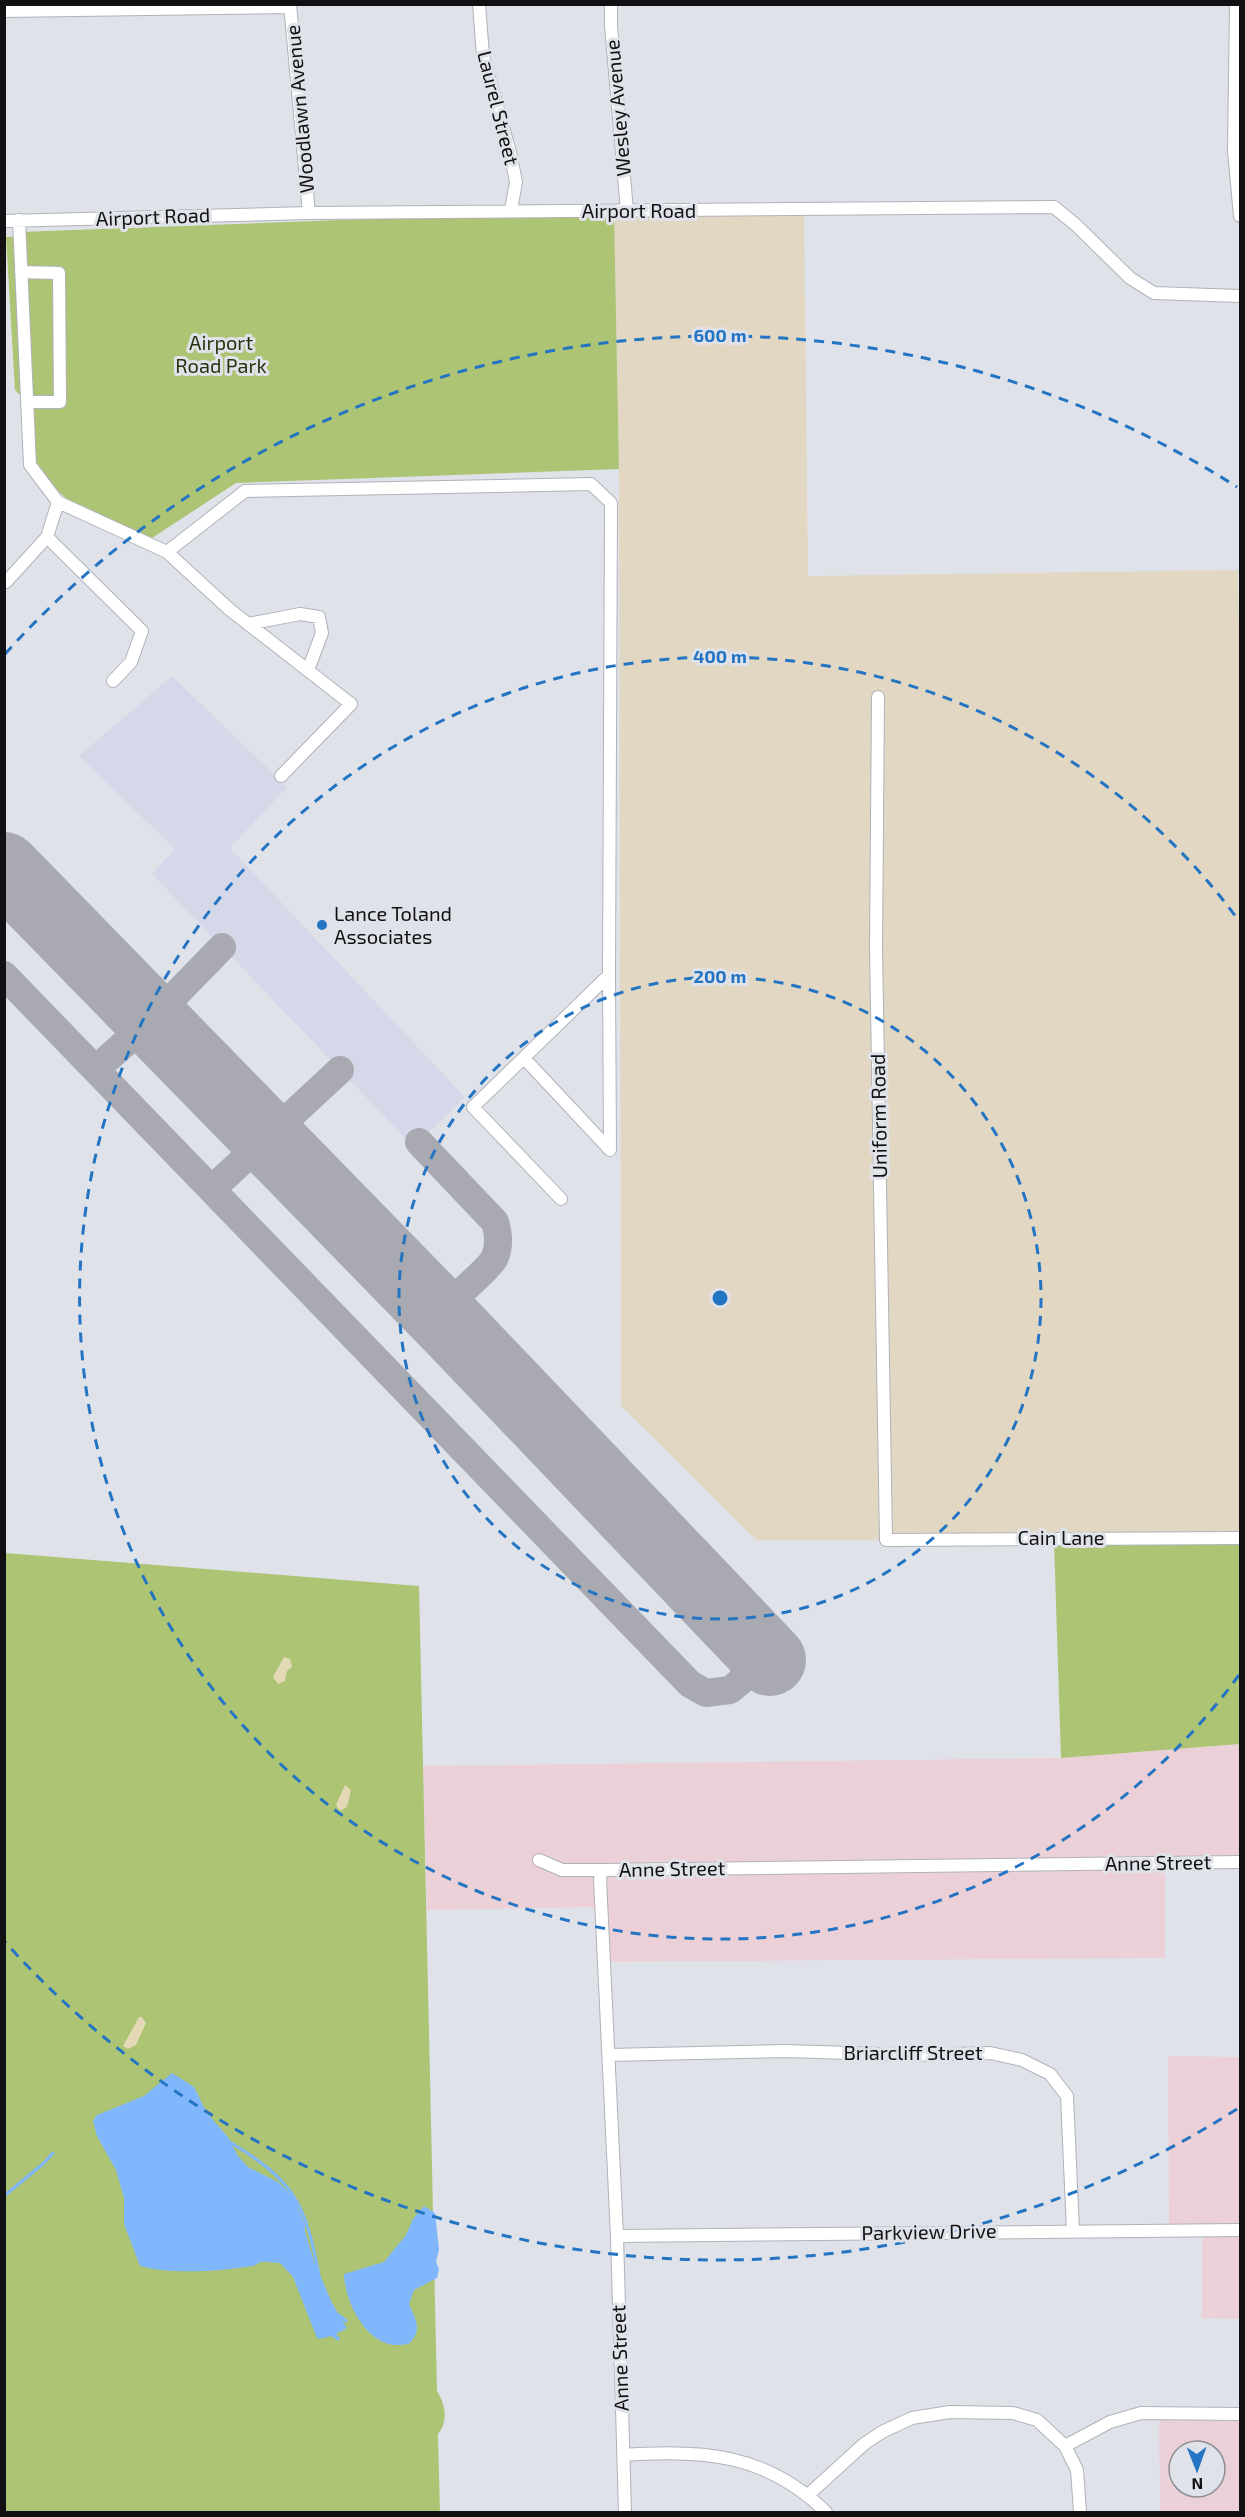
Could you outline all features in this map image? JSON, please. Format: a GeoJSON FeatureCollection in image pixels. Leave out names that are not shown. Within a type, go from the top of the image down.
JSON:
{"type":"FeatureCollection","features":[{"type":"Feature","properties":{"kind":"street","name":"Laurel Street"},"geometry":{"type":"LineString","coordinates":[[479,4],[483,56],[516,182],[511,210]]}},
{"type":"Feature","properties":{"kind":"street","name":"Wesley Avenue"},"geometry":{"type":"LineString","coordinates":[[611,4],[627,212]]}},
{"type":"Feature","properties":{"kind":"street"},"geometry":{"type":"LineString","coordinates":[[1236,4],[1234,151],[1240,216]]}},
{"type":"Feature","properties":{"kind":"street"},"geometry":{"type":"LineString","coordinates":[[4,11],[290,6]]}},
{"type":"Feature","properties":{"kind":"street","name":"Woodlawn Avenue"},"geometry":{"type":"LineString","coordinates":[[290,6],[309,213]]}},
{"type":"Feature","properties":{"kind":"street","name":"Airport Road"},"geometry":{"type":"LineString","coordinates":[[4,221],[511,210],[627,212],[1054,207],[1076,225],[1116,265],[1154,293],[1240,296]]}},
{"type":"Feature","properties":{"kind":"street"},"geometry":{"type":"LineString","coordinates":[[19,220],[30,465],[58,502],[166,552],[248,624],[351,704],[281,776]]}},
{"type":"Feature","properties":{"kind":"street"},"geometry":{"type":"LineString","coordinates":[[21,272],[58,273],[60,402],[27,402]]}},
{"type":"Feature","properties":{"kind":"street"},"geometry":{"type":"LineString","coordinates":[[166,552],[245,491],[591,484],[611,503],[610,1150],[524,1058]]}},
{"type":"Feature","properties":{"kind":"street"},"geometry":{"type":"LineString","coordinates":[[4,581],[6,582],[47,537],[58,502]]}},
{"type":"Feature","properties":{"kind":"street"},"geometry":{"type":"LineString","coordinates":[[47,537],[142,632],[131,662],[113,681]]}},
{"type":"Feature","properties":{"kind":"street"},"geometry":{"type":"LineString","coordinates":[[248,624],[300,614],[320,617],[322,633],[308,670]]}},
{"type":"Feature","properties":{"kind":"street","name":"Uniform Road"},"geometry":{"type":"LineString","coordinates":[[878,697],[876,948],[886,1536]]}},
{"type":"Feature","properties":{"kind":"street"},"geometry":{"type":"LineString","coordinates":[[561,1199],[473,1107],[609,975]]}},
{"type":"Feature","properties":{"kind":"street","name":"Cain Lane"},"geometry":{"type":"LineString","coordinates":[[886,1536],[886,1540],[1240,1538]]}},
{"type":"Feature","properties":{"kind":"street"},"geometry":{"type":"LineString","coordinates":[[539,1860],[562,1869],[603,1870]]}},
{"type":"Feature","properties":{"kind":"street","name":"Anne Street"},"geometry":{"type":"LineString","coordinates":[[625,2512],[617,2236],[600,1879],[603,1870],[1240,1862]]}},
{"type":"Feature","properties":{"kind":"street","name":"Briarcliff Street"},"geometry":{"type":"LineString","coordinates":[[609,2055],[785,2051],[914,2055],[990,2053],[1022,2060],[1050,2074],[1067,2096],[1073,2230]]}},
{"type":"Feature","properties":{"kind":"street","name":"Parkview Drive"},"geometry":{"type":"LineString","coordinates":[[617,2236],[1240,2230]]}},
{"type":"Feature","properties":{"kind":"street"},"geometry":{"type":"LineString","coordinates":[[808,2494],[864,2444],[882,2432],[912,2418],[950,2412],[1013,2413],[1037,2420],[1065,2446],[1077,2470],[1080,2512]]}},
{"type":"Feature","properties":{"kind":"street"},"geometry":{"type":"LineString","coordinates":[[1065,2446],[1110,2422],[1141,2413],[1240,2414]]}},
{"type":"Feature","properties":{"kind":"street"},"geometry":{"type":"LineString","coordinates":[[623,2455],[670,2451],[720,2455],[768,2470],[808,2494],[826,2512]]}},
{"type":"Feature","properties":{"kind":"shaded area"},"geometry":{"type":"Polygon","coordinates":[[[804,207],[808,576],[1238,570],[1240,1541],[756,1540],[621,1406],[619,469],[614,210],[804,207]]]}},
{"type":"Feature","properties":{"kind":"shaded area"},"geometry":{"type":"Polygon","coordinates":[[[172,676],[287,787],[230,848],[465,1097],[414,1147],[152,874],[175,849],[79,756],[172,676]]]}},
{"type":"Feature","properties":{"kind":"shaded area"},"geometry":{"type":"Polygon","coordinates":[[[1240,1744],[1240,1862],[1165,1862],[1165,1958],[597,1962],[594,1907],[427,1910],[423,1766],[1061,1758],[1240,1744]]]}},
{"type":"Feature","properties":{"kind":"shaded area"},"geometry":{"type":"Polygon","coordinates":[[[1168,2056],[1240,2057],[1240,2319],[1202,2318],[1202,2233],[1169,2231],[1168,2056]]]}},
{"type":"Feature","properties":{"kind":"shaded area"},"geometry":{"type":"Polygon","coordinates":[[[1240,2408],[1240,2512],[1160,2512],[1159,2409],[1240,2408]]]}},
{"type":"Feature","properties":{"kind":"green space","name":"Airport Road Park"},"geometry":{"type":"Polygon","coordinates":[[[614,210],[619,469],[236,483],[152,538],[74,504],[38,476],[22,397],[15,390],[6,237],[19,236],[19,232],[614,210]]]}},
{"type":"Feature","properties":{"kind":"green space"},"geometry":{"type":"Polygon","coordinates":[[[1240,1541],[1240,1744],[1061,1758],[1054,1542],[1240,1541]]]}},
{"type":"Feature","properties":{"kind":"green space"},"geometry":{"type":"Polygon","coordinates":[[[5,1553],[419,1586],[437,2391],[445,2412],[444,2424],[438,2434],[440,2512],[5,2512],[5,1553]]]}},
{"type":"Feature","properties":{"kind":"sand"},"geometry":{"type":"Polygon","coordinates":[[[284,1657],[290,1659],[292,1667],[287,1671],[285,1681],[278,1684],[273,1677],[284,1657]]]}},
{"type":"Feature","properties":{"kind":"sand"},"geometry":{"type":"Polygon","coordinates":[[[345,1785],[351,1790],[347,1807],[340,1811],[336,1805],[345,1785]]]}},
{"type":"Feature","properties":{"kind":"sand"},"geometry":{"type":"Polygon","coordinates":[[[139,2017],[142,2017],[146,2023],[136,2045],[128,2049],[123,2046],[139,2017]]]}},
{"type":"Feature","properties":{"kind":"water"},"geometry":{"type":"Polygon","coordinates":[[[172,2073],[194,2087],[207,2113],[228,2137],[238,2156],[248,2167],[278,2182],[294,2198],[305,2225],[314,2261],[332,2303],[347,2328],[336,2334],[340,2338],[338,2341],[331,2336],[317,2338],[293,2277],[280,2263],[260,2262],[253,2266],[196,2271],[153,2269],[140,2266],[124,2224],[124,2198],[116,2170],[97,2136],[93,2121],[97,2115],[144,2096],[172,2073]]]}},
{"type":"Feature","properties":{"kind":"water"},"geometry":{"type":"Polygon","coordinates":[[[424,2206],[435,2213],[439,2249],[436,2262],[439,2269],[437,2278],[414,2290],[409,2304],[417,2328],[410,2343],[396,2345],[383,2342],[372,2335],[355,2313],[349,2300],[344,2274],[384,2262],[406,2235],[413,2219],[424,2206]]]}},
{"type":"Feature","properties":{"kind":"waterway"},"geometry":{"type":"LineString","coordinates":[[228,2141],[268,2168],[293,2195],[308,2228],[319,2275]]}},
{"type":"Feature","properties":{"kind":"waterway"},"geometry":{"type":"LineString","coordinates":[[4,2196],[53,2153]]}},
{"type":"Feature","properties":{"kind":"waterway"},"geometry":{"type":"LineString","coordinates":[[339,2315],[346,2321]]}},
{"type":"Feature","properties":{"kind":"taxiway"},"geometry":{"type":"LineString","coordinates":[[96,1069],[152,1019],[222,947]]}},
{"type":"Feature","properties":{"kind":"taxiway"},"geometry":{"type":"LineString","coordinates":[[4,975],[690,1684],[706,1693],[730,1690],[741,1681],[758,1647]]}},
{"type":"Feature","properties":{"kind":"taxiway"},"geometry":{"type":"LineString","coordinates":[[212,1189],[340,1070]]}},
{"type":"Feature","properties":{"kind":"taxiway"},"geometry":{"type":"LineString","coordinates":[[419,1142],[495,1222],[498,1236],[497,1250],[490,1265],[438,1313]]}},
{"type":"Feature","properties":{"kind":"runway"},"geometry":{"type":"LineString","coordinates":[[4,868],[456,1331],[770,1660]]}},
{"type":"Feature","properties":{"kind":"place","name":"Lance Toland Associates"},"geometry":{"type":"Point","coordinates":[322,925]}}]}
